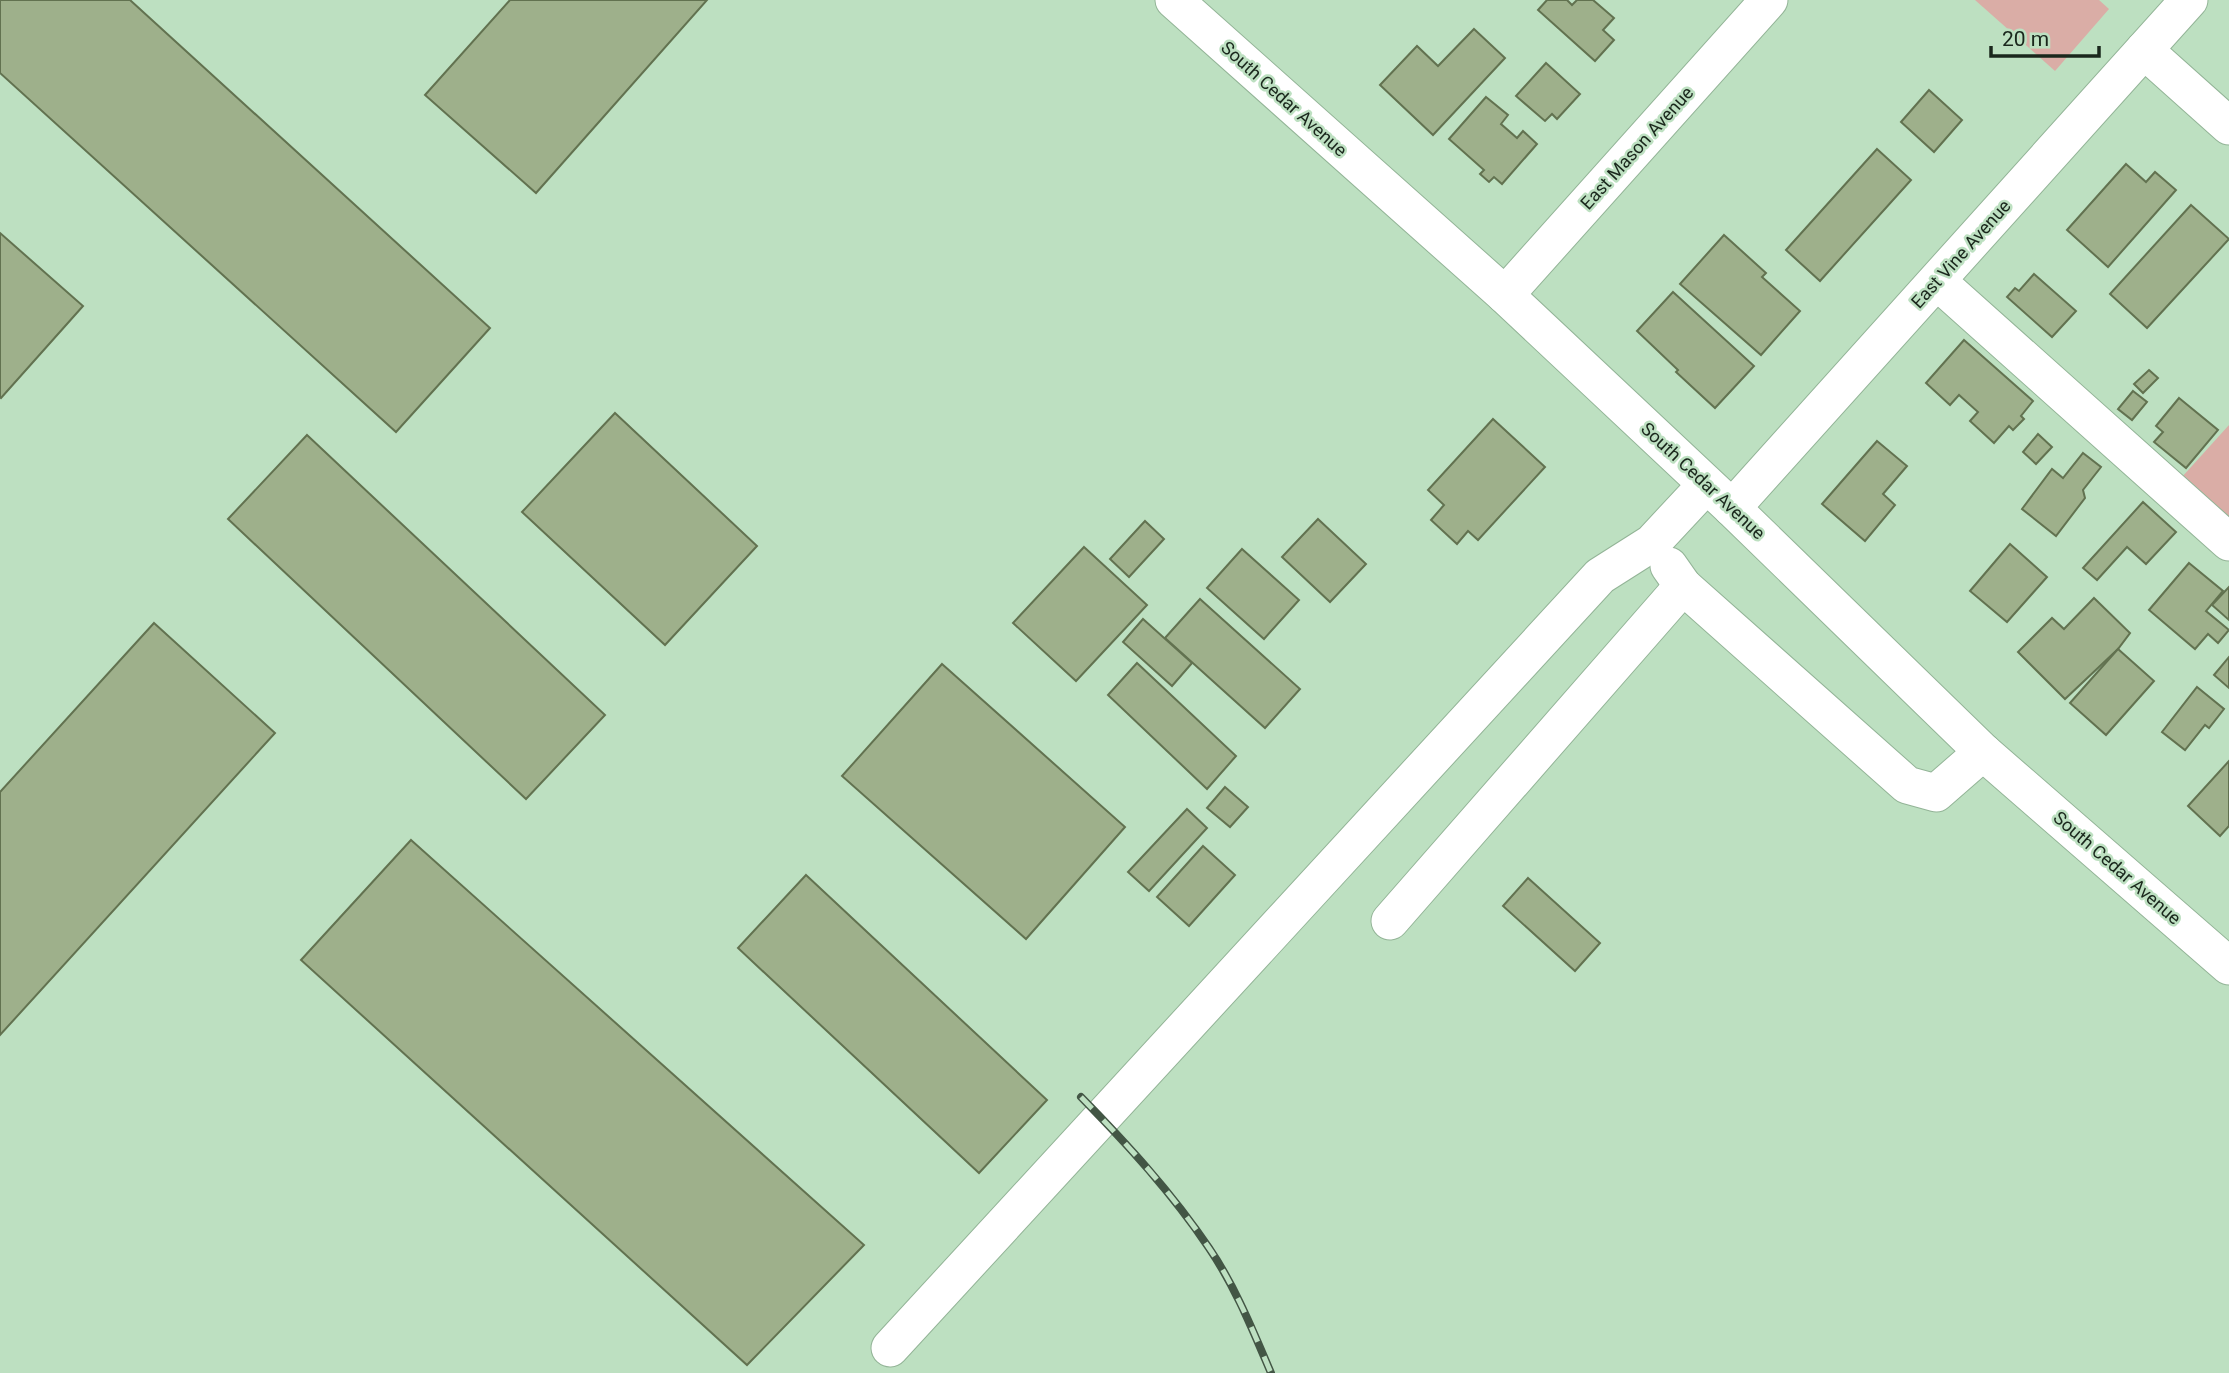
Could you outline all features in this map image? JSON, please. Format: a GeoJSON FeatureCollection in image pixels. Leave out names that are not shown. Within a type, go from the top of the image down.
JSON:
{"type":"FeatureCollection","features":[{"type":"Feature","properties":{"kind":"street","name":"South Cedar Avenue"},"geometry":{"type":"LineString","coordinates":[[1174,0],[1504,295],[1719,496],[1983,752],[2229,965]]}},
{"type":"Feature","properties":{"kind":"street","name":"East Mason Avenue"},"geometry":{"type":"LineString","coordinates":[[1504,295],[1769,0]]}},
{"type":"Feature","properties":{"kind":"street","name":"East Vine Avenue"},"geometry":{"type":"LineString","coordinates":[[890,1348],[1600,576],[1719,496],[1937,281],[2189,0]]}},
{"type":"Feature","properties":{"kind":"street"},"geometry":{"type":"LineString","coordinates":[[2144,50],[2229,127]]}},
{"type":"Feature","properties":{"kind":"street"},"geometry":{"type":"LineString","coordinates":[[1937,281],[2229,542]]}},
{"type":"Feature","properties":{"kind":"street"},"geometry":{"type":"LineString","coordinates":[[1652,543],[1683,586],[1907,785],[1936,793],[1983,752]]}},
{"type":"Feature","properties":{"kind":"street"},"geometry":{"type":"LineString","coordinates":[[1390,920],[1683,586]]}},
{"type":"Feature","properties":{"kind":"shaded area"},"geometry":{"type":"Polygon","coordinates":[[[1975,0],[2099,0],[2109,9],[2055,71],[1975,0]]]}},
{"type":"Feature","properties":{"kind":"shaded area"},"geometry":{"type":"Polygon","coordinates":[[[2229,425],[2229,517],[2228,518],[2182,477],[2229,425]]]}},
{"type":"Feature","properties":{"kind":"building"},"geometry":{"type":"Polygon","coordinates":[[[0,0],[130,0],[490,328],[396,432],[0,73],[0,0]]]}},
{"type":"Feature","properties":{"kind":"building"},"geometry":{"type":"Polygon","coordinates":[[[510,0],[707,0],[536,193],[425,95],[510,0]]]}},
{"type":"Feature","properties":{"kind":"building"},"geometry":{"type":"Polygon","coordinates":[[[1547,0],[1567,0],[1572,5],[1577,0],[1593,0],[1614,18],[1603,30],[1614,40],[1595,61],[1538,10],[1547,0]]]}},
{"type":"Feature","properties":{"kind":"building"},"geometry":{"type":"Polygon","coordinates":[[[1474,29],[1505,58],[1433,135],[1380,85],[1417,46],[1438,66],[1474,29]]]}},
{"type":"Feature","properties":{"kind":"building"},"geometry":{"type":"Polygon","coordinates":[[[1546,63],[1580,94],[1557,119],[1552,114],[1545,121],[1516,96],[1546,63]]]}},
{"type":"Feature","properties":{"kind":"building"},"geometry":{"type":"Polygon","coordinates":[[[1929,90],[1962,120],[1934,152],[1901,122],[1929,90]]]}},
{"type":"Feature","properties":{"kind":"building"},"geometry":{"type":"Polygon","coordinates":[[[1486,97],[1508,115],[1501,124],[1517,138],[1523,131],[1537,144],[1502,184],[1494,177],[1489,182],[1480,174],[1484,170],[1449,139],[1486,97]]]}},
{"type":"Feature","properties":{"kind":"building"},"geometry":{"type":"Polygon","coordinates":[[[1877,149],[1911,180],[1820,281],[1786,250],[1877,149]]]}},
{"type":"Feature","properties":{"kind":"building"},"geometry":{"type":"Polygon","coordinates":[[[2126,164],[2146,182],[2155,172],[2176,190],[2108,267],[2067,230],[2126,164]]]}},
{"type":"Feature","properties":{"kind":"building"},"geometry":{"type":"Polygon","coordinates":[[[2191,205],[2229,239],[2147,328],[2110,294],[2191,205]]]}},
{"type":"Feature","properties":{"kind":"building"},"geometry":{"type":"Polygon","coordinates":[[[0,233],[83,306],[1,398],[0,397],[0,233]]]}},
{"type":"Feature","properties":{"kind":"building"},"geometry":{"type":"Polygon","coordinates":[[[1724,235],[1766,273],[1762,277],[1800,311],[1761,355],[1680,284],[1724,235]]]}},
{"type":"Feature","properties":{"kind":"building"},"geometry":{"type":"Polygon","coordinates":[[[2034,274],[2076,311],[2052,337],[2007,297],[2015,288],[2019,291],[2034,274]]]}},
{"type":"Feature","properties":{"kind":"building"},"geometry":{"type":"Polygon","coordinates":[[[1673,292],[1754,366],[1715,408],[1637,331],[1673,292]]]}},
{"type":"Feature","properties":{"kind":"building"},"geometry":{"type":"Polygon","coordinates":[[[1964,340],[2033,401],[2021,416],[2024,419],[2013,430],[2009,426],[1994,443],[1970,421],[1978,412],[1959,395],[1950,405],[1926,383],[1964,340]]]}},
{"type":"Feature","properties":{"kind":"building"},"geometry":{"type":"Polygon","coordinates":[[[2149,370],[2158,378],[2143,393],[2134,384],[2149,370]]]}},
{"type":"Feature","properties":{"kind":"building"},"geometry":{"type":"Polygon","coordinates":[[[2133,391],[2147,402],[2132,420],[2118,409],[2133,391]]]}},
{"type":"Feature","properties":{"kind":"building"},"geometry":{"type":"Polygon","coordinates":[[[2179,398],[2218,430],[2186,468],[2154,442],[2163,432],[2156,426],[2179,398]]]}},
{"type":"Feature","properties":{"kind":"building"},"geometry":{"type":"Polygon","coordinates":[[[615,413],[757,546],[665,645],[522,512],[615,413]]]}},
{"type":"Feature","properties":{"kind":"building"},"geometry":{"type":"Polygon","coordinates":[[[1493,419],[1545,467],[1478,540],[1468,531],[1457,544],[1431,520],[1444,505],[1428,490],[1493,419]]]}},
{"type":"Feature","properties":{"kind":"building"},"geometry":{"type":"Polygon","coordinates":[[[2038,434],[2052,447],[2036,464],[2023,452],[2038,434]]]}},
{"type":"Feature","properties":{"kind":"building"},"geometry":{"type":"Polygon","coordinates":[[[307,435],[605,715],[526,799],[228,519],[307,435]]]}},
{"type":"Feature","properties":{"kind":"building"},"geometry":{"type":"Polygon","coordinates":[[[1877,441],[1907,466],[1883,494],[1895,505],[1865,541],[1822,504],[1877,441]]]}},
{"type":"Feature","properties":{"kind":"building"},"geometry":{"type":"Polygon","coordinates":[[[2083,453],[2101,467],[2083,490],[2085,498],[2056,536],[2022,509],[2052,469],[2063,478],[2083,453]]]}},
{"type":"Feature","properties":{"kind":"building"},"geometry":{"type":"Polygon","coordinates":[[[2143,502],[2176,532],[2146,564],[2127,547],[2097,580],[2083,568],[2143,502]]]}},
{"type":"Feature","properties":{"kind":"building"},"geometry":{"type":"Polygon","coordinates":[[[1318,519],[1366,564],[1330,602],[1282,557],[1318,519]]]}},
{"type":"Feature","properties":{"kind":"building"},"geometry":{"type":"Polygon","coordinates":[[[1145,521],[1164,539],[1129,577],[1110,559],[1145,521]]]}},
{"type":"Feature","properties":{"kind":"building"},"geometry":{"type":"Polygon","coordinates":[[[2010,544],[2047,577],[2007,622],[1970,591],[2010,544]]]}},
{"type":"Feature","properties":{"kind":"building"},"geometry":{"type":"Polygon","coordinates":[[[1084,547],[1147,605],[1076,681],[1013,623],[1084,547]]]}},
{"type":"Feature","properties":{"kind":"building"},"geometry":{"type":"Polygon","coordinates":[[[1242,549],[1299,600],[1264,639],[1207,588],[1242,549]]]}},
{"type":"Feature","properties":{"kind":"building"},"geometry":{"type":"Polygon","coordinates":[[[2189,563],[2223,591],[2206,611],[2229,630],[2218,643],[2208,634],[2195,649],[2149,610],[2189,563]]]}},
{"type":"Feature","properties":{"kind":"building"},"geometry":{"type":"Polygon","coordinates":[[[2229,587],[2229,620],[2212,605],[2229,587]]]}},
{"type":"Feature","properties":{"kind":"building"},"geometry":{"type":"Polygon","coordinates":[[[2094,598],[2130,633],[2118,649],[2065,699],[2018,652],[2052,618],[2064,629],[2094,598]]]}},
{"type":"Feature","properties":{"kind":"building"},"geometry":{"type":"Polygon","coordinates":[[[1200,599],[1300,689],[1265,728],[1165,638],[1200,599]]]}},
{"type":"Feature","properties":{"kind":"building"},"geometry":{"type":"Polygon","coordinates":[[[1143,619],[1192,663],[1172,686],[1123,642],[1143,619]]]}},
{"type":"Feature","properties":{"kind":"building"},"geometry":{"type":"Polygon","coordinates":[[[154,623],[275,733],[0,1035],[0,792],[154,623]]]}},
{"type":"Feature","properties":{"kind":"building"},"geometry":{"type":"Polygon","coordinates":[[[2118,649],[2154,681],[2106,735],[2070,703],[2118,649]]]}},
{"type":"Feature","properties":{"kind":"building"},"geometry":{"type":"Polygon","coordinates":[[[2229,657],[2229,688],[2214,675],[2229,657]]]}},
{"type":"Feature","properties":{"kind":"building"},"geometry":{"type":"Polygon","coordinates":[[[1137,663],[1236,756],[1207,789],[1108,695],[1137,663]]]}},
{"type":"Feature","properties":{"kind":"building"},"geometry":{"type":"Polygon","coordinates":[[[942,664],[1125,827],[1026,939],[842,776],[942,664]]]}},
{"type":"Feature","properties":{"kind":"building"},"geometry":{"type":"Polygon","coordinates":[[[2197,687],[2224,709],[2209,728],[2205,725],[2185,750],[2162,732],[2197,687]]]}},
{"type":"Feature","properties":{"kind":"building"},"geometry":{"type":"Polygon","coordinates":[[[2229,761],[2229,826],[2220,836],[2188,806],[2229,761]]]}},
{"type":"Feature","properties":{"kind":"building"},"geometry":{"type":"Polygon","coordinates":[[[1225,787],[1248,807],[1230,827],[1207,808],[1225,787]]]}},
{"type":"Feature","properties":{"kind":"building"},"geometry":{"type":"Polygon","coordinates":[[[1187,809],[1207,828],[1149,891],[1128,872],[1187,809]]]}},
{"type":"Feature","properties":{"kind":"building"},"geometry":{"type":"Polygon","coordinates":[[[411,840],[864,1245],[747,1365],[301,960],[411,840]]]}},
{"type":"Feature","properties":{"kind":"building"},"geometry":{"type":"Polygon","coordinates":[[[1203,846],[1235,875],[1189,926],[1157,897],[1203,846]]]}},
{"type":"Feature","properties":{"kind":"building"},"geometry":{"type":"Polygon","coordinates":[[[806,875],[1047,1100],[979,1173],[738,948],[806,875]]]}},
{"type":"Feature","properties":{"kind":"building"},"geometry":{"type":"Polygon","coordinates":[[[1528,878],[1600,943],[1575,971],[1503,906],[1528,878]]]}},
{"type":"Feature","properties":{"kind":"railway"},"geometry":{"type":"LineString","coordinates":[[1081,1097],[1148,1170],[1209,1248],[1235,1293],[1271,1373]]}}]}
